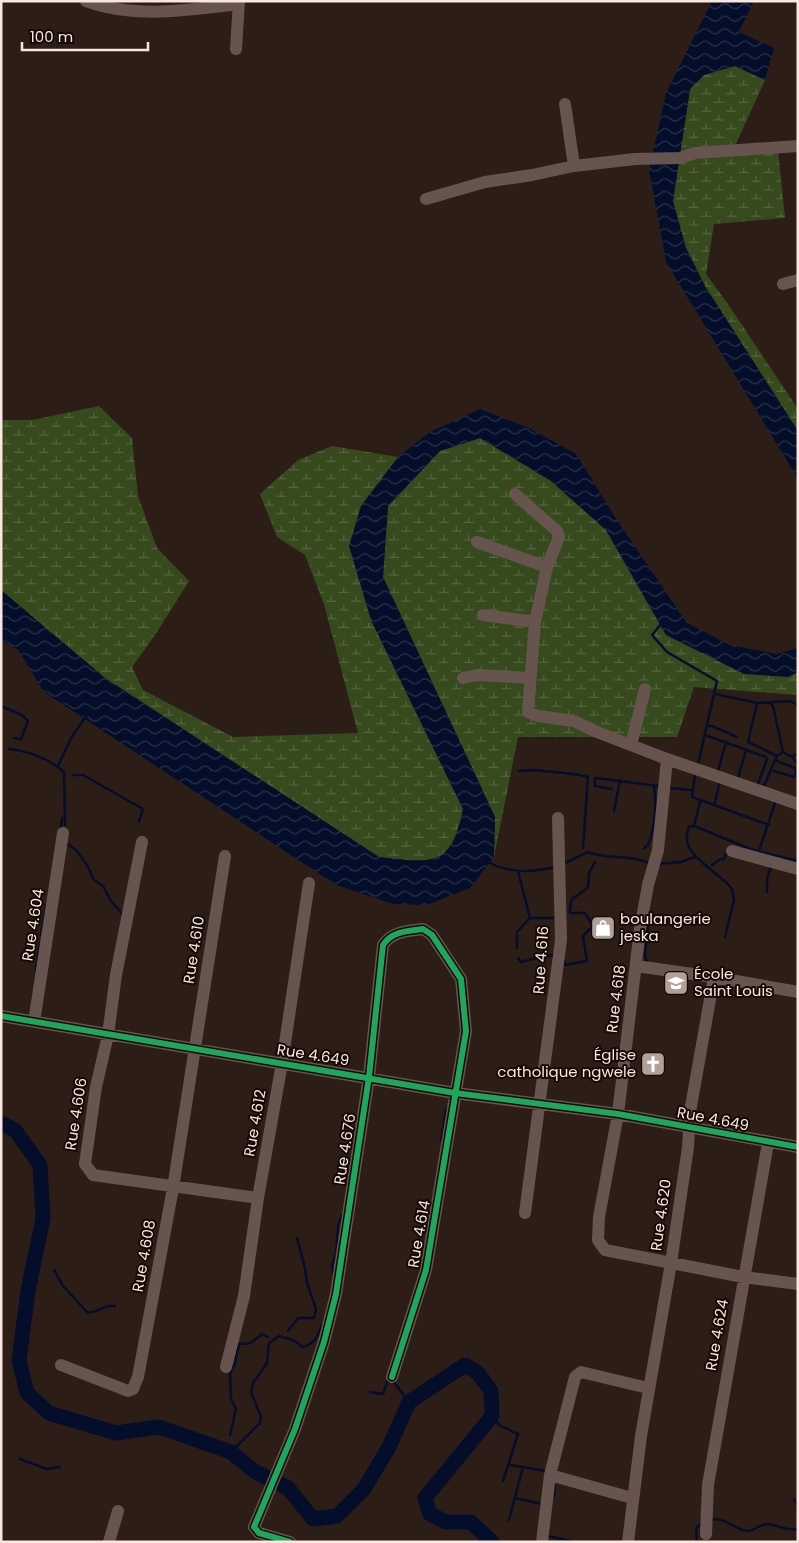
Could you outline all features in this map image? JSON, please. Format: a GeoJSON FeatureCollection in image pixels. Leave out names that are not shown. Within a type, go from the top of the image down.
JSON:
{"type":"FeatureCollection","features":[{"type":"Feature","properties":{"kind":"street"},"geometry":{"type":"LineString","coordinates":[[86,1],[122,9],[239,2],[236,49]]}},
{"type":"Feature","properties":{"kind":"street"},"geometry":{"type":"LineString","coordinates":[[565,104],[574,166]]}},
{"type":"Feature","properties":{"kind":"street"},"geometry":{"type":"LineString","coordinates":[[426,199],[485,182],[574,166],[635,159],[680,158],[695,152],[798,146]]}},
{"type":"Feature","properties":{"kind":"street"},"geometry":{"type":"LineString","coordinates":[[783,284],[798,280]]}},
{"type":"Feature","properties":{"kind":"street"},"geometry":{"type":"LineString","coordinates":[[515,494],[558,533],[559,537],[547,568],[536,622],[527,709],[532,715],[574,721],[667,759],[798,804]]}},
{"type":"Feature","properties":{"kind":"street"},"geometry":{"type":"LineString","coordinates":[[477,542],[547,568]]}},
{"type":"Feature","properties":{"kind":"street"},"geometry":{"type":"LineString","coordinates":[[483,615],[536,622]]}},
{"type":"Feature","properties":{"kind":"street"},"geometry":{"type":"LineString","coordinates":[[463,678],[477,674],[530,678]]}},
{"type":"Feature","properties":{"kind":"street"},"geometry":{"type":"LineString","coordinates":[[631,745],[645,689]]}},
{"type":"Feature","properties":{"kind":"street","name":"Rue 4.618"},"geometry":{"type":"LineString","coordinates":[[667,759],[658,850],[648,885],[618,1114],[602,1201],[598,1240],[605,1250],[743,1277],[798,1284]]}},
{"type":"Feature","properties":{"kind":"street","name":"Rue 4.616"},"geometry":{"type":"LineString","coordinates":[[525,1213],[561,940],[558,818]]}},
{"type":"Feature","properties":{"kind":"street","name":"Rue 4.604"},"geometry":{"type":"LineString","coordinates":[[34,1022],[63,833]]}},
{"type":"Feature","properties":{"kind":"street","name":"Rue 4.606"},"geometry":{"type":"LineString","coordinates":[[142,842],[110,1013],[108,1035],[96,1087],[85,1164],[93,1175],[173,1188],[258,1198]]}},
{"type":"Feature","properties":{"kind":"street"},"geometry":{"type":"LineString","coordinates":[[732,851],[798,869]]}},
{"type":"Feature","properties":{"kind":"street","name":"Rue 4.610"},"geometry":{"type":"LineString","coordinates":[[194,1050],[225,856]]}},
{"type":"Feature","properties":{"kind":"street","name":"Rue 4.612"},"geometry":{"type":"LineString","coordinates":[[226,1367],[244,1296],[309,883]]}},
{"type":"Feature","properties":{"kind":"street","name":"Rue 4.676"},"geometry":{"type":"LineString","coordinates":[[290,1542],[255,1531],[254,1527],[277,1476],[324,1342],[336,1294],[370,1077],[383,945],[387,938],[393,934],[423,929],[432,935],[458,972],[464,988],[466,1031],[455,1093]]}},
{"type":"Feature","properties":{"kind":"street"},"geometry":{"type":"LineString","coordinates":[[636,966],[798,992]]}},
{"type":"Feature","properties":{"kind":"street","name":"Rue 4.620"},"geometry":{"type":"LineString","coordinates":[[628,1542],[632,1498],[648,1388],[671,1263],[690,1127],[714,978]]}},
{"type":"Feature","properties":{"kind":"street","name":"Rue 4.649"},"geometry":{"type":"LineString","coordinates":[[1,1016],[194,1050],[370,1077],[455,1093],[618,1114],[798,1147]]}},
{"type":"Feature","properties":{"kind":"street","name":"Rue 4.608"},"geometry":{"type":"LineString","coordinates":[[61,1365],[128,1391],[133,1389],[144,1352],[173,1188],[194,1050]]}},
{"type":"Feature","properties":{"kind":"street","name":"Rue 4.614"},"geometry":{"type":"LineString","coordinates":[[392,1377],[426,1270],[455,1093]]}},
{"type":"Feature","properties":{"kind":"street","name":"Rue 4.624"},"geometry":{"type":"LineString","coordinates":[[706,1534],[708,1485],[768,1143]]}},
{"type":"Feature","properties":{"kind":"street"},"geometry":{"type":"LineString","coordinates":[[542,1542],[550,1475],[563,1420],[577,1374],[581,1372],[648,1388]]}},
{"type":"Feature","properties":{"kind":"street"},"geometry":{"type":"LineString","coordinates":[[550,1475],[632,1498]]}},
{"type":"Feature","properties":{"kind":"street"},"geometry":{"type":"LineString","coordinates":[[109,1542],[118,1511]]}},
{"type":"Feature","properties":{"kind":"green space"},"geometry":{"type":"Polygon","coordinates":[[[735,66],[765,80],[734,148],[778,150],[785,218],[714,224],[706,274],[798,409],[798,431],[705,286],[686,248],[673,201],[690,89],[704,75],[735,66]]]}},
{"type":"Feature","properties":{"kind":"green space"},"geometry":{"type":"Polygon","coordinates":[[[99,406],[132,438],[138,496],[157,548],[189,581],[157,632],[132,667],[143,690],[233,737],[358,733],[324,604],[305,555],[277,537],[260,494],[298,460],[332,446],[398,457],[361,506],[371,620],[463,809],[457,835],[444,854],[434,858],[413,861],[379,857],[105,678],[1,590],[1,420],[33,420],[99,406]]]}},
{"type":"Feature","properties":{"kind":"green space"},"geometry":{"type":"Polygon","coordinates":[[[480,438],[551,481],[606,530],[666,635],[788,677],[798,672],[798,695],[694,687],[677,737],[518,737],[494,857],[495,817],[383,577],[388,506],[440,451],[480,438]]]}},
{"type":"Feature","properties":{"kind":"water"},"geometry":{"type":"Polygon","coordinates":[[[712,1],[754,1],[739,32],[774,48],[765,80],[735,66],[704,75],[690,89],[673,201],[686,248],[705,286],[798,431],[798,479],[666,262],[649,170],[666,93],[712,1]]]}},
{"type":"Feature","properties":{"kind":"water"},"geometry":{"type":"Polygon","coordinates":[[[480,409],[529,428],[576,454],[617,520],[687,623],[730,645],[777,654],[798,648],[798,672],[788,677],[744,674],[666,635],[606,530],[551,481],[480,438],[440,451],[388,506],[383,577],[495,817],[494,857],[470,888],[427,905],[393,904],[336,885],[44,692],[18,650],[1,640],[1,590],[105,678],[379,857],[426,860],[437,857],[445,852],[452,842],[463,809],[371,620],[349,546],[361,506],[398,457],[430,432],[480,409]]]}},
{"type":"Feature","properties":{"kind":"waterway"},"geometry":{"type":"LineString","coordinates":[[662,623],[652,635],[667,652],[717,681],[698,764]]}},
{"type":"Feature","properties":{"kind":"waterway"},"geometry":{"type":"LineString","coordinates":[[715,694],[757,703],[790,701],[798,705]]}},
{"type":"Feature","properties":{"kind":"waterway"},"geometry":{"type":"LineString","coordinates":[[757,703],[748,742],[777,756]]}},
{"type":"Feature","properties":{"kind":"waterway"},"geometry":{"type":"LineString","coordinates":[[770,703],[773,706],[783,752]]}},
{"type":"Feature","properties":{"kind":"waterway"},"geometry":{"type":"LineString","coordinates":[[1,706],[22,715]]}},
{"type":"Feature","properties":{"kind":"waterway"},"geometry":{"type":"LineString","coordinates":[[58,766],[71,738],[87,715]]}},
{"type":"Feature","properties":{"kind":"waterway"},"geometry":{"type":"LineString","coordinates":[[14,738],[21,739],[28,721],[23,716]]}},
{"type":"Feature","properties":{"kind":"waterway"},"geometry":{"type":"LineString","coordinates":[[707,726],[712,726],[737,737]]}},
{"type":"Feature","properties":{"kind":"waterway"},"geometry":{"type":"LineString","coordinates":[[705,735],[766,757],[767,759],[758,784]]}},
{"type":"Feature","properties":{"kind":"waterway"},"geometry":{"type":"LineString","coordinates":[[718,771],[726,742]]}},
{"type":"Feature","properties":{"kind":"waterway"},"geometry":{"type":"LineString","coordinates":[[9,749],[38,756],[64,772],[65,825]]}},
{"type":"Feature","properties":{"kind":"waterway"},"geometry":{"type":"LineString","coordinates":[[738,778],[746,750]]}},
{"type":"Feature","properties":{"kind":"waterway"},"geometry":{"type":"LineString","coordinates":[[783,752],[790,756],[798,755]]}},
{"type":"Feature","properties":{"kind":"waterway"},"geometry":{"type":"LineString","coordinates":[[764,786],[777,756],[783,752]]}},
{"type":"Feature","properties":{"kind":"waterway"},"geometry":{"type":"LineString","coordinates":[[793,758],[798,764]]}},
{"type":"Feature","properties":{"kind":"waterway"},"geometry":{"type":"LineString","coordinates":[[774,771],[794,777],[797,769],[777,761]]}},
{"type":"Feature","properties":{"kind":"waterway"},"geometry":{"type":"LineString","coordinates":[[519,771],[554,772]]}},
{"type":"Feature","properties":{"kind":"waterway"},"geometry":{"type":"LineString","coordinates":[[555,772],[580,775]]}},
{"type":"Feature","properties":{"kind":"waterway"},"geometry":{"type":"LineString","coordinates":[[695,774],[692,797],[769,825]]}},
{"type":"Feature","properties":{"kind":"waterway"},"geometry":{"type":"LineString","coordinates":[[73,775],[83,775],[143,809],[139,821]]}},
{"type":"Feature","properties":{"kind":"waterway"},"geometry":{"type":"LineString","coordinates":[[582,776],[588,776],[583,848]]}},
{"type":"Feature","properties":{"kind":"waterway"},"geometry":{"type":"LineString","coordinates":[[612,789],[595,786],[595,778],[659,786]]}},
{"type":"Feature","properties":{"kind":"waterway"},"geometry":{"type":"LineString","coordinates":[[614,811],[620,780]]}},
{"type":"Feature","properties":{"kind":"waterway"},"geometry":{"type":"LineString","coordinates":[[714,805],[720,782]]}},
{"type":"Feature","properties":{"kind":"waterway"},"geometry":{"type":"LineString","coordinates":[[644,848],[648,845],[654,824],[654,786]]}},
{"type":"Feature","properties":{"kind":"waterway"},"geometry":{"type":"LineString","coordinates":[[669,788],[692,790]]}},
{"type":"Feature","properties":{"kind":"waterway"},"geometry":{"type":"LineString","coordinates":[[759,851],[776,800]]}},
{"type":"Feature","properties":{"kind":"waterway"},"geometry":{"type":"LineString","coordinates":[[700,802],[694,826],[689,827],[687,837],[689,846],[694,854],[732,889],[734,900],[725,937]]}},
{"type":"Feature","properties":{"kind":"waterway"},"geometry":{"type":"LineString","coordinates":[[61,827],[62,818]]}},
{"type":"Feature","properties":{"kind":"waterway"},"geometry":{"type":"LineString","coordinates":[[694,826],[753,850],[798,861]]}},
{"type":"Feature","properties":{"kind":"waterway"},"geometry":{"type":"LineString","coordinates":[[66,843],[76,850],[87,865],[94,880],[103,886],[111,901],[123,915]]}},
{"type":"Feature","properties":{"kind":"waterway"},"geometry":{"type":"LineString","coordinates":[[712,865],[724,859],[727,851]]}},
{"type":"Feature","properties":{"kind":"waterway"},"geometry":{"type":"LineString","coordinates":[[563,864],[588,852],[603,856],[641,860],[649,863]]}},
{"type":"Feature","properties":{"kind":"waterway"},"geometry":{"type":"LineString","coordinates":[[657,864],[681,862],[695,857]]}},
{"type":"Feature","properties":{"kind":"waterway"},"geometry":{"type":"LineString","coordinates":[[488,862],[505,869],[521,871],[556,867]]}},
{"type":"Feature","properties":{"kind":"waterway"},"geometry":{"type":"LineString","coordinates":[[564,961],[565,965],[587,961],[583,936],[593,926],[585,913],[570,913],[570,906],[574,897],[588,887],[589,873],[595,862]]}},
{"type":"Feature","properties":{"kind":"waterway"},"geometry":{"type":"LineString","coordinates":[[767,892],[767,878],[771,867]]}},
{"type":"Feature","properties":{"kind":"waterway"},"geometry":{"type":"LineString","coordinates":[[518,871],[530,918]]}},
{"type":"Feature","properties":{"kind":"waterway"},"geometry":{"type":"LineString","coordinates":[[41,935],[46,905]]}},
{"type":"Feature","properties":{"kind":"waterway"},"geometry":{"type":"LineString","coordinates":[[647,962],[645,956],[649,911]]}},
{"type":"Feature","properties":{"kind":"waterway"},"geometry":{"type":"LineString","coordinates":[[517,948],[517,932],[530,918],[556,918]]}},
{"type":"Feature","properties":{"kind":"waterway"},"geometry":{"type":"LineString","coordinates":[[36,970],[40,942]]}},
{"type":"Feature","properties":{"kind":"waterway"},"geometry":{"type":"LineString","coordinates":[[546,956],[554,955]]}},
{"type":"Feature","properties":{"kind":"waterway"},"geometry":{"type":"LineString","coordinates":[[518,958],[521,962],[544,956]]}},
{"type":"Feature","properties":{"kind":"waterway"},"geometry":{"type":"LineString","coordinates":[[441,1141],[446,1110],[449,1108]]}},
{"type":"Feature","properties":{"kind":"waterway"},"geometry":{"type":"LineString","coordinates":[[1,1123],[15,1130],[40,1165],[43,1218],[28,1291],[19,1360],[27,1393],[49,1413],[116,1433],[159,1427],[231,1452],[254,1471],[288,1488],[313,1519],[337,1516],[364,1489],[389,1447],[409,1402],[465,1365],[478,1373],[491,1391],[492,1416],[425,1498],[430,1514],[446,1522],[471,1522],[492,1542]]}},
{"type":"Feature","properties":{"kind":"waterway"},"geometry":{"type":"LineString","coordinates":[[338,1226],[342,1215]]}},
{"type":"Feature","properties":{"kind":"waterway"},"geometry":{"type":"LineString","coordinates":[[337,1239],[338,1228]]}},
{"type":"Feature","properties":{"kind":"waterway"},"geometry":{"type":"LineString","coordinates":[[288,1331],[298,1318],[314,1318],[316,1309],[307,1283],[297,1238]]}},
{"type":"Feature","properties":{"kind":"waterway"},"geometry":{"type":"LineString","coordinates":[[336,1252],[337,1241]]}},
{"type":"Feature","properties":{"kind":"waterway"},"geometry":{"type":"LineString","coordinates":[[334,1274],[332,1266],[335,1256]]}},
{"type":"Feature","properties":{"kind":"waterway"},"geometry":{"type":"LineString","coordinates":[[54,1270],[63,1286],[87,1312],[94,1312],[107,1306],[115,1306]]}},
{"type":"Feature","properties":{"kind":"waterway"},"geometry":{"type":"LineString","coordinates":[[231,1452],[260,1423],[261,1417],[251,1392],[253,1383],[267,1363],[269,1343],[279,1336],[293,1340],[303,1347],[307,1346],[317,1336],[322,1325]]}},
{"type":"Feature","properties":{"kind":"waterway"},"geometry":{"type":"LineString","coordinates":[[230,1435],[236,1409],[231,1399],[230,1374],[235,1363],[239,1344],[251,1343],[262,1334],[268,1337]]}},
{"type":"Feature","properties":{"kind":"waterway"},"geometry":{"type":"LineString","coordinates":[[370,1392],[383,1394],[389,1378]]}},
{"type":"Feature","properties":{"kind":"waterway"},"geometry":{"type":"LineString","coordinates":[[393,1381],[409,1402]]}},
{"type":"Feature","properties":{"kind":"waterway"},"geometry":{"type":"LineString","coordinates":[[492,1416],[499,1425],[518,1434],[503,1481]]}},
{"type":"Feature","properties":{"kind":"waterway"},"geometry":{"type":"LineString","coordinates":[[20,1459],[47,1469],[60,1467]]}},
{"type":"Feature","properties":{"kind":"waterway"},"geometry":{"type":"LineString","coordinates":[[510,1465],[546,1471]]}},
{"type":"Feature","properties":{"kind":"waterway"},"geometry":{"type":"LineString","coordinates":[[509,1520],[523,1467]]}},
{"type":"Feature","properties":{"kind":"waterway"},"geometry":{"type":"LineString","coordinates":[[554,1496],[555,1486]]}},
{"type":"Feature","properties":{"kind":"waterway"},"geometry":{"type":"LineString","coordinates":[[515,1498],[542,1504]]}},
{"type":"Feature","properties":{"kind":"waterway"},"geometry":{"type":"LineString","coordinates":[[794,1499],[798,1506]]}},
{"type":"Feature","properties":{"kind":"waterway"},"geometry":{"type":"LineString","coordinates":[[710,1520],[725,1521],[747,1531],[766,1524],[794,1530],[798,1529]]}},
{"type":"Feature","properties":{"kind":"waterway"},"geometry":{"type":"LineString","coordinates":[[697,1542],[696,1528],[702,1523]]}},
{"type":"Feature","properties":{"kind":"waterway"},"geometry":{"type":"LineString","coordinates":[[547,1536],[571,1541]]}},
{"type":"Feature","properties":{"kind":"cycle path"},"geometry":{"type":"LineString","coordinates":[[290,1542],[259,1533],[254,1527],[295,1429],[324,1342],[336,1294],[369,1077],[383,945],[396,934],[423,929],[432,935],[461,979],[466,1031],[426,1270],[392,1377]]}},
{"type":"Feature","properties":{"kind":"cycle path"},"geometry":{"type":"LineString","coordinates":[[1,1016],[455,1093],[618,1114],[798,1147]]}},
{"type":"Feature","properties":{"kind":"place","name":"boulangerie jeska"},"geometry":{"type":"Point","coordinates":[603,928]}},
{"type":"Feature","properties":{"kind":"place","name":"École Saint Louis"},"geometry":{"type":"Point","coordinates":[676,983]}},
{"type":"Feature","properties":{"kind":"place","name":"Église catholique ngwele"},"geometry":{"type":"Point","coordinates":[653,1064]}}]}
